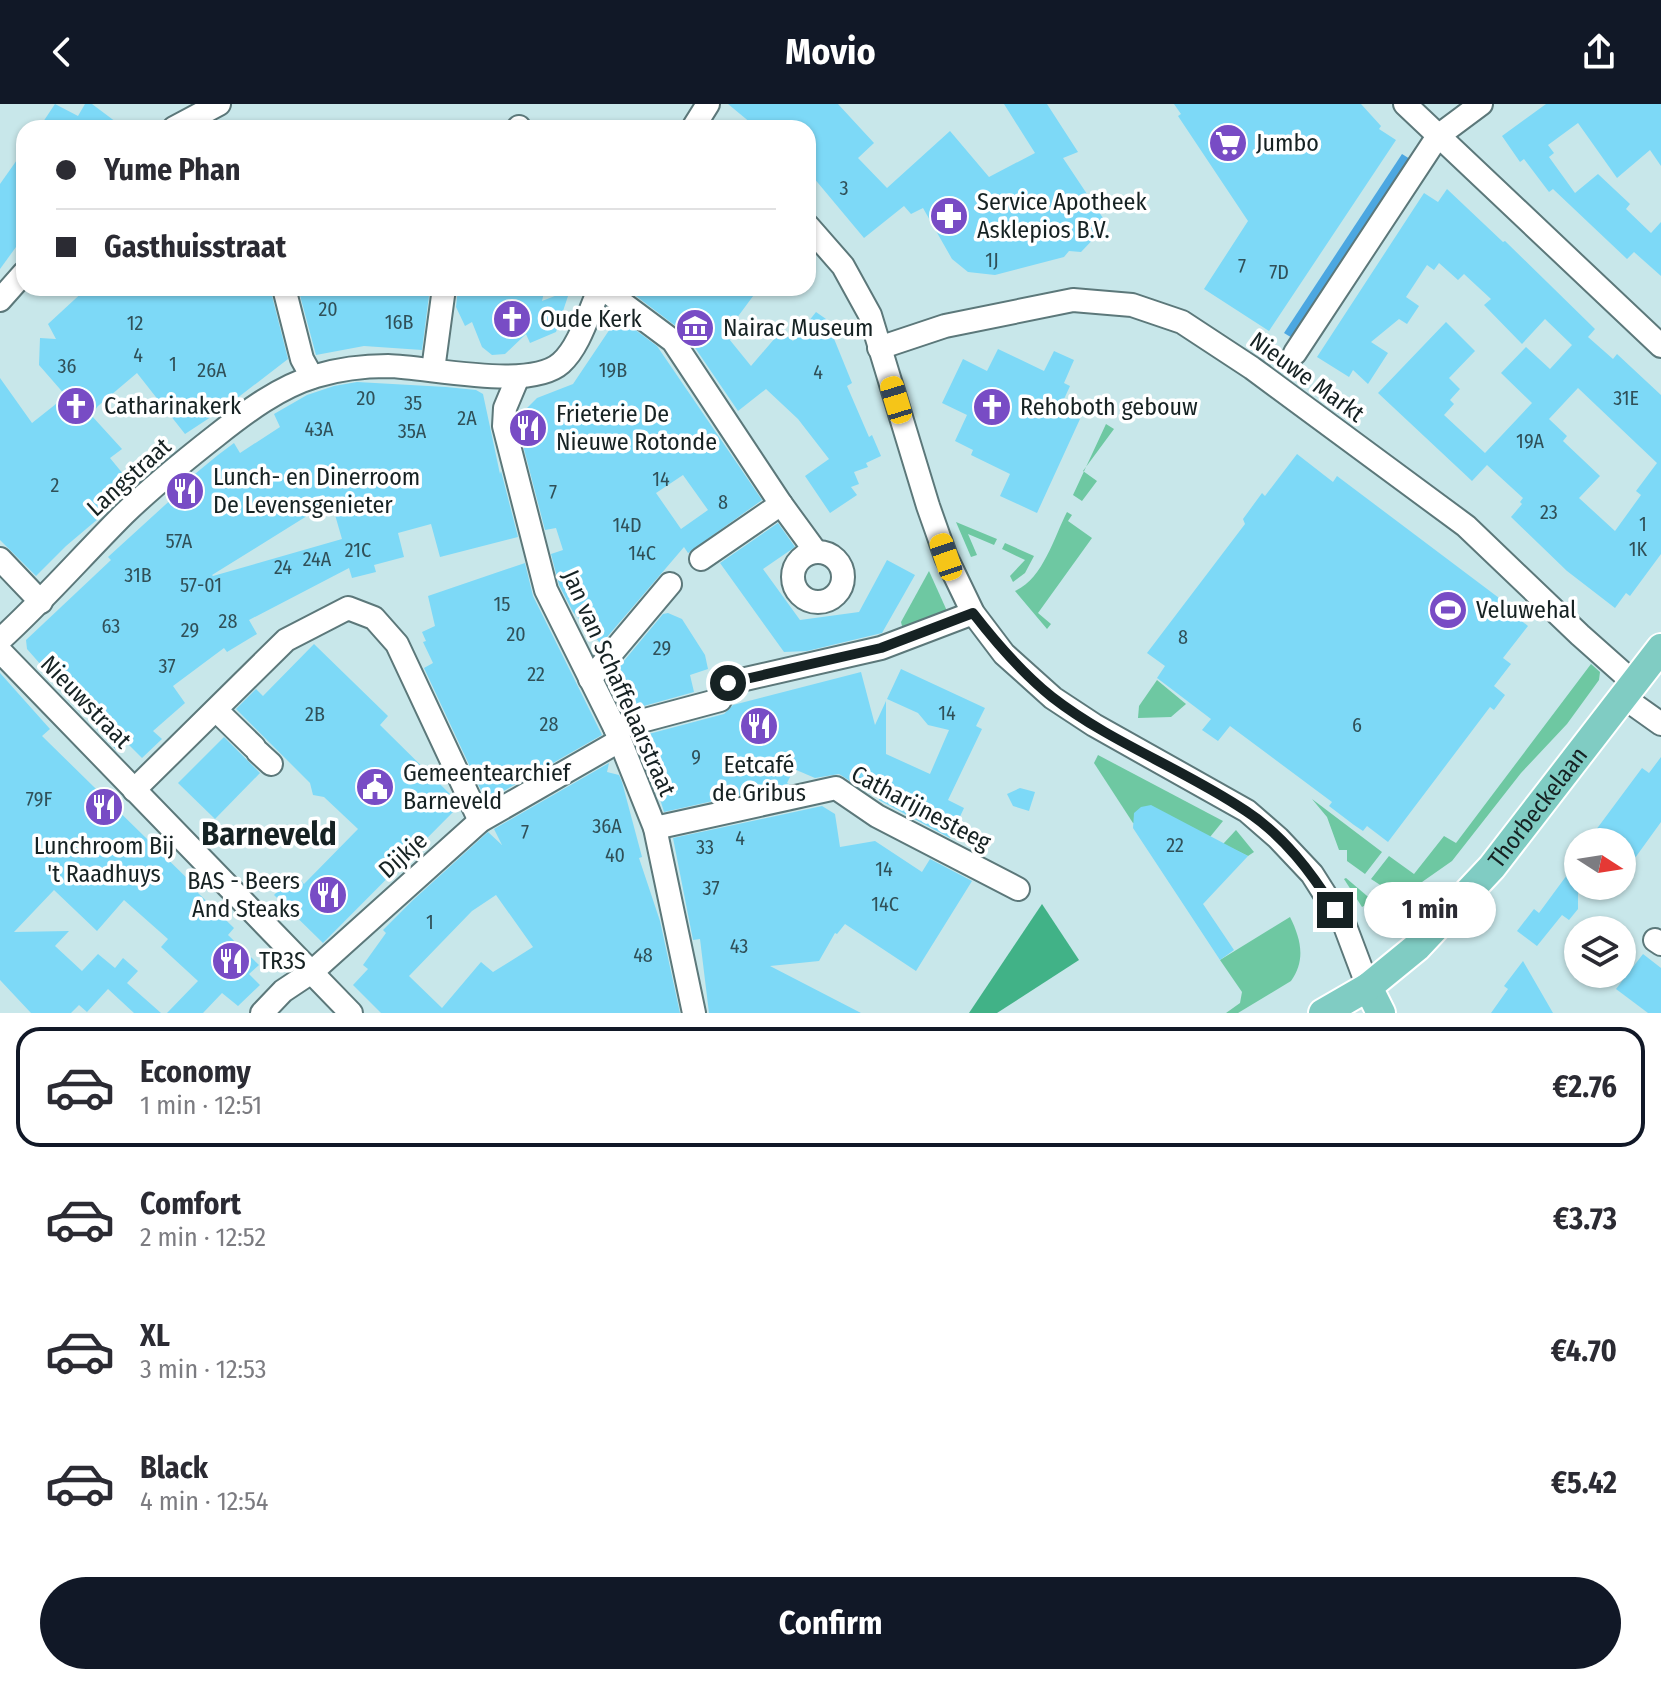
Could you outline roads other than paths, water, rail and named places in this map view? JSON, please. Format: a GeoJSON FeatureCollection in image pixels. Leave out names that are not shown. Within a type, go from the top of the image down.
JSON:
{"type":"FeatureCollection","features":[{"type":"Feature","properties":{"kind":"main road","name":"Thorbeckelaan"},"geometry":{"type":"LineString","coordinates":[[1323,1013],[1368,987],[1417,947],[1492,867],[1661,648]]}},
{"type":"Feature","properties":{"kind":"main road"},"geometry":{"type":"LineString","coordinates":[[1368,987],[1381,1013]]}},
{"type":"Feature","properties":{"kind":"street"},"geometry":{"type":"LineString","coordinates":[[1405,104],[1661,346]]}},
{"type":"Feature","properties":{"kind":"street"},"geometry":{"type":"LineString","coordinates":[[1295,353],[1438,136],[1481,104]]}},
{"type":"Feature","properties":{"kind":"street"},"geometry":{"type":"LineString","coordinates":[[187,120],[211,106]]}},
{"type":"Feature","properties":{"kind":"street"},"geometry":{"type":"LineString","coordinates":[[816,235],[843,266],[870,315],[928,506],[946,557],[973,613],[1004,654],[1053,698],[1094,725],[1247,811],[1278,838],[1312,874],[1345,926],[1368,987]]}},
{"type":"Feature","properties":{"kind":"street"},"geometry":{"type":"LineString","coordinates":[[0,300],[16,282]]}},
{"type":"Feature","properties":{"kind":"street"},"geometry":{"type":"LineString","coordinates":[[286,296],[302,359],[312,377]]}},
{"type":"Feature","properties":{"kind":"street"},"geometry":{"type":"LineString","coordinates":[[433,370],[443,296]]}},
{"type":"Feature","properties":{"kind":"street","name":"Langstraat"},"geometry":{"type":"LineString","coordinates":[[0,640],[157,483],[247,413],[287,388],[312,377],[368,366],[518,377],[544,373],[566,358],[597,296]]}},
{"type":"Feature","properties":{"kind":"street"},"geometry":{"type":"LineString","coordinates":[[612,296],[673,341],[816,552]]}},
{"type":"Feature","properties":{"kind":"street","name":"Nieuwe Markt"},"geometry":{"type":"LineString","coordinates":[[879,348],[945,326],[1073,300],[1132,305],[1168,316],[1252,368],[1466,526],[1580,635],[1661,724]]}},
{"type":"Feature","properties":{"kind":"street","name":"Jan van Schaffelaarstraat"},"geometry":{"type":"LineString","coordinates":[[518,377],[503,416],[546,590],[617,734],[655,828],[694,1013]]}},
{"type":"Feature","properties":{"kind":"street"},"geometry":{"type":"LineString","coordinates":[[701,559],[781,504]]}},
{"type":"Feature","properties":{"kind":"street"},"geometry":{"type":"LineString","coordinates":[[0,559],[41,602]]}},
{"type":"Feature","properties":{"kind":"street"},"geometry":{"type":"LineString","coordinates":[[590,679],[670,584]]}},
{"type":"Feature","properties":{"kind":"street"},"geometry":{"type":"LineString","coordinates":[[134,790],[286,640],[348,608],[374,618],[397,644],[480,821]]}},
{"type":"Feature","properties":{"kind":"street","name":"Dijkje"},"geometry":{"type":"LineString","coordinates":[[262,1013],[283,991],[313,971],[480,821],[617,734],[720,700],[728,683],[881,648],[973,613]]}},
{"type":"Feature","properties":{"kind":"street","name":"Nieuwstraat"},"geometry":{"type":"LineString","coordinates":[[0,651],[313,971]]}},
{"type":"Feature","properties":{"kind":"street"},"geometry":{"type":"LineString","coordinates":[[216,710],[261,754]]}},
{"type":"Feature","properties":{"kind":"street","name":"Catharijnesteeg"},"geometry":{"type":"LineString","coordinates":[[655,828],[836,788],[877,816],[1018,889]]}},
{"type":"Feature","properties":{"kind":"street"},"geometry":{"type":"LineString","coordinates":[[313,971],[351,1013]]}},
{"type":"Feature","properties":{"kind":"water"},"geometry":{"type":"Polygon","coordinates":[[[1402,154],[1410,159],[1294,339],[1284,333],[1402,154]]]}},
{"type":"Feature","properties":{"kind":"place","name":"Jumbo"},"geometry":{"type":"Point","coordinates":[1228,143]}},
{"type":"Feature","properties":{"kind":"place","name":"Service Apotheek Asklepios B.V."},"geometry":{"type":"Point","coordinates":[949,216]}},
{"type":"Feature","properties":{"kind":"place","name":"Oude Kerk"},"geometry":{"type":"Point","coordinates":[512,319]}},
{"type":"Feature","properties":{"kind":"place","name":"Nairac Museum"},"geometry":{"type":"Point","coordinates":[695,328]}},
{"type":"Feature","properties":{"kind":"place","name":"Catharinakerk"},"geometry":{"type":"Point","coordinates":[76,406]}},
{"type":"Feature","properties":{"kind":"place","name":"Rehoboth gebouw"},"geometry":{"type":"Point","coordinates":[992,407]}},
{"type":"Feature","properties":{"kind":"place","name":"Frieterie De Nieuwe Rotonde"},"geometry":{"type":"Point","coordinates":[528,428]}},
{"type":"Feature","properties":{"kind":"place","name":"Lunch- en Dinerroom De Levensgenieter"},"geometry":{"type":"Point","coordinates":[185,491]}},
{"type":"Feature","properties":{"kind":"place","name":"Veluwehal"},"geometry":{"type":"Point","coordinates":[1448,610]}},
{"type":"Feature","properties":{"kind":"place","name":"Eetcafé de Gribus"},"geometry":{"type":"Point","coordinates":[759,726]}},
{"type":"Feature","properties":{"kind":"place","name":"Gemeentearchief Barneveld"},"geometry":{"type":"Point","coordinates":[375,787]}},
{"type":"Feature","properties":{"kind":"place","name":"Lunchroom Bij 't Raadhuys"},"geometry":{"type":"Point","coordinates":[104,807]}},
{"type":"Feature","properties":{"kind":"place","name":"BAS - Beers And Steaks"},"geometry":{"type":"Point","coordinates":[328,895]}},
{"type":"Feature","properties":{"kind":"place","name":"TR3S"},"geometry":{"type":"Point","coordinates":[231,961]}},
{"type":"Feature","properties":{"kind":"district","name":"Barneveld"},"geometry":{"type":"Point","coordinates":[269,834]}}]}
